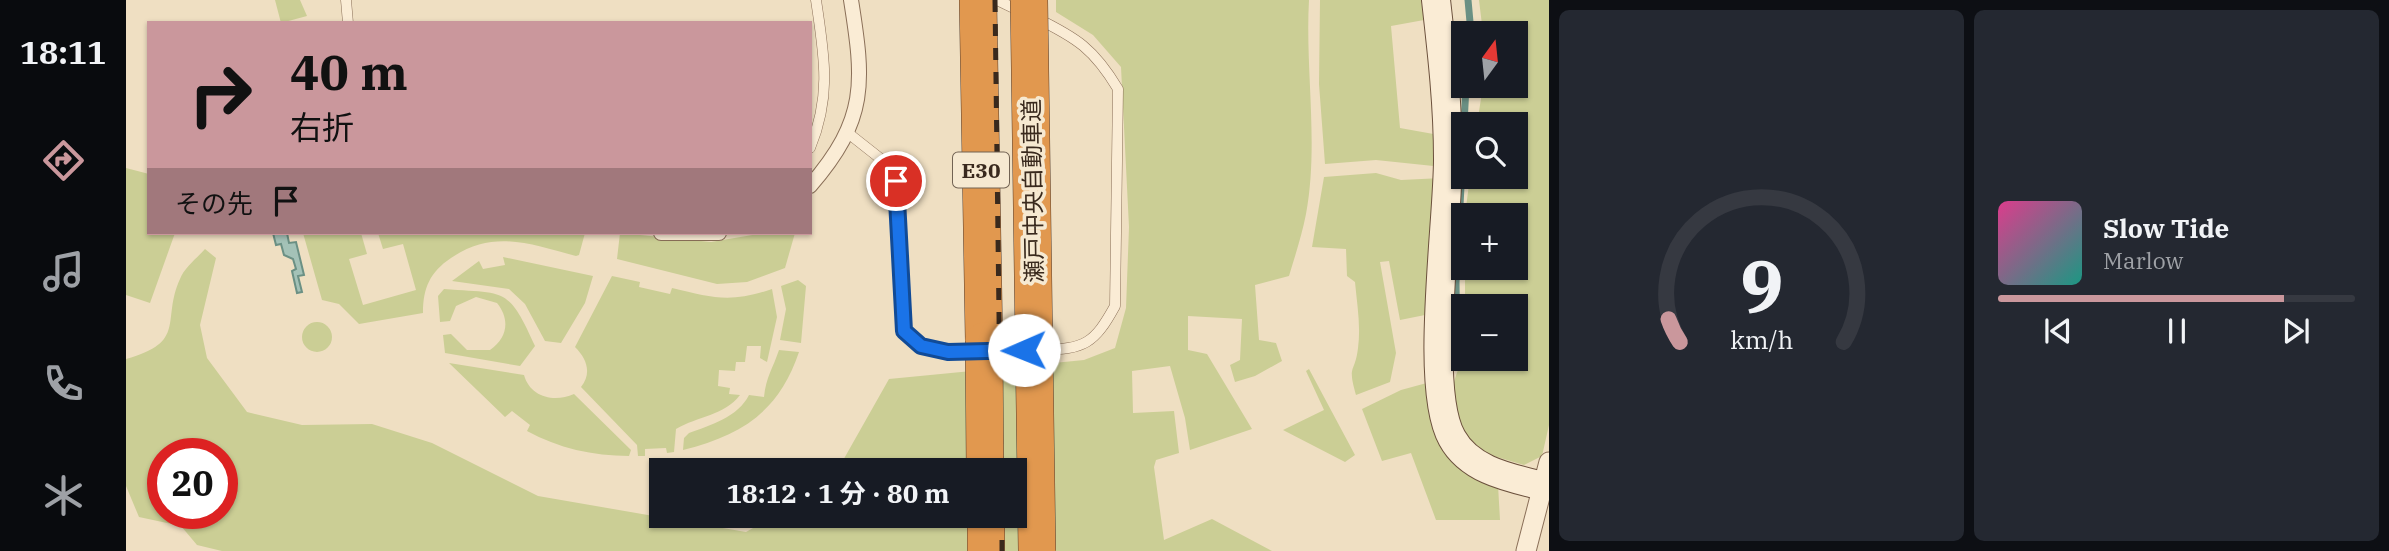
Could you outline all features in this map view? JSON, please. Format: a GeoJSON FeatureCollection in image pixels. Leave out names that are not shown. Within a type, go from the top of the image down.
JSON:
{"type":"FeatureCollection","features":[{"type":"Feature","properties":{"kind":"highway","name":"E30"},"geometry":{"type":"LineString","coordinates":[[978,0],[985,458]]}},
{"type":"Feature","properties":{"kind":"highway","name":"瀬戸中央自動車道"},"geometry":{"type":"LineString","coordinates":[[1028,0],[1037,551]]}},
{"type":"Feature","properties":{"kind":"highway"},"geometry":{"type":"LineString","coordinates":[[986,528],[986,551]]}},
{"type":"Feature","properties":{"kind":"main road"},"geometry":{"type":"LineString","coordinates":[[1436,0],[1448,123],[1439,355],[1443,416],[1452,439],[1467,457],[1497,474],[1546,474]]}},
{"type":"Feature","properties":{"kind":"street"},"geometry":{"type":"LineString","coordinates":[[812,184],[848,133],[861,82],[851,0]]}},
{"type":"Feature","properties":{"kind":"street"},"geometry":{"type":"LineString","coordinates":[[1526,551],[1546,474]]}},
{"type":"Feature","properties":{"kind":"lane"},"geometry":{"type":"LineString","coordinates":[[345,0],[348,21]]}},
{"type":"Feature","properties":{"kind":"lane"},"geometry":{"type":"LineString","coordinates":[[812,143],[820,125],[825,81],[816,0]]}},
{"type":"Feature","properties":{"kind":"lane"},"geometry":{"type":"LineString","coordinates":[[848,133],[886,163],[896,181],[901,313],[904,331],[921,346],[948,352],[1074,349],[1100,333],[1115,306],[1118,89],[1100,59],[1069,34],[998,0]]}},
{"type":"Feature","properties":{"kind":"green space"},"geometry":{"type":"Polygon","coordinates":[[[275,0],[300,0],[307,16],[280,21],[275,0]]]}},
{"type":"Feature","properties":{"kind":"green space"},"geometry":{"type":"Polygon","coordinates":[[[1056,0],[1309,0],[1312,134],[1306,214],[1289,276],[1255,285],[1259,340],[1276,343],[1282,361],[1255,376],[1235,382],[1230,365],[1240,360],[1242,319],[1188,316],[1188,350],[1207,354],[1252,429],[1190,450],[1185,418],[1170,366],[1132,371],[1133,413],[1174,411],[1179,453],[1156,460],[1154,467],[1164,540],[1212,519],[1272,551],[222,551],[197,545],[184,529],[238,529],[238,438],[147,438],[147,519],[139,517],[126,486],[126,359],[158,345],[165,337],[180,279],[205,249],[216,258],[200,325],[207,358],[247,412],[302,425],[372,424],[432,443],[538,496],[649,515],[649,528],[723,528],[746,532],[753,528],[1027,528],[1027,458],[844,458],[889,379],[1084,360],[1115,348],[1126,308],[1129,227],[1121,67],[1093,35],[1056,12],[1056,0]]]}},
{"type":"Feature","properties":{"kind":"green space"},"geometry":{"type":"Polygon","coordinates":[[[1320,0],[1421,0],[1424,20],[1391,26],[1400,128],[1439,135],[1443,167],[1376,160],[1325,164],[1319,84],[1320,0]]]}},
{"type":"Feature","properties":{"kind":"green space"},"geometry":{"type":"Polygon","coordinates":[[[1479,0],[1549,0],[1549,425],[1542,456],[1524,465],[1473,450],[1461,427],[1454,405],[1454,383],[1458,371],[1528,371],[1528,294],[1465,294],[1465,280],[1528,280],[1528,203],[1467,203],[1468,189],[1528,189],[1528,112],[1479,112],[1481,98],[1528,98],[1528,21],[1482,21],[1479,0]]]}},
{"type":"Feature","properties":{"kind":"green space"},"geometry":{"type":"Polygon","coordinates":[[[126,168],[147,173],[147,235],[174,235],[150,303],[126,295],[126,168]]]}},
{"type":"Feature","properties":{"kind":"green space"},"geometry":{"type":"Polygon","coordinates":[[[1376,173],[1401,180],[1442,178],[1435,313],[1400,320],[1389,261],[1380,262],[1396,353],[1390,382],[1356,395],[1352,373],[1358,348],[1358,315],[1355,282],[1347,276],[1346,249],[1312,247],[1324,177],[1376,173]]]}},
{"type":"Feature","properties":{"kind":"green space"},"geometry":{"type":"Polygon","coordinates":[[[304,235],[362,235],[367,254],[349,259],[363,305],[416,290],[403,244],[383,249],[379,235],[584,235],[579,255],[576,256],[543,247],[497,241],[467,249],[444,263],[433,275],[426,288],[423,313],[359,324],[339,304],[322,300],[304,235]]]}},
{"type":"Feature","properties":{"kind":"green space"},"geometry":{"type":"Polygon","coordinates":[[[620,235],[711,242],[752,235],[794,235],[785,268],[747,282],[717,284],[617,259],[620,235]]]}},
{"type":"Feature","properties":{"kind":"green space"},"geometry":{"type":"Polygon","coordinates":[[[503,257],[593,276],[585,303],[561,343],[545,341],[525,304],[509,289],[452,281],[479,261],[483,269],[505,265],[503,257]]]}},
{"type":"Feature","properties":{"kind":"green space"},"geometry":{"type":"Polygon","coordinates":[[[612,276],[640,282],[639,287],[670,294],[672,288],[722,298],[745,296],[772,289],[777,317],[767,362],[760,358],[761,346],[747,346],[745,362],[736,362],[735,371],[719,370],[718,386],[730,388],[729,394],[740,395],[719,412],[676,429],[674,452],[667,453],[666,448],[645,449],[645,456],[638,456],[637,445],[581,387],[587,366],[575,347],[612,276]]]}},
{"type":"Feature","properties":{"kind":"green space"},"geometry":{"type":"Polygon","coordinates":[[[798,280],[806,286],[801,343],[780,340],[786,309],[781,286],[798,280]]]}},
{"type":"Feature","properties":{"kind":"green space"},"geometry":{"type":"Polygon","coordinates":[[[444,289],[493,293],[511,303],[535,346],[520,366],[445,353],[443,335],[451,334],[467,350],[490,350],[501,340],[505,322],[497,303],[476,297],[456,306],[450,321],[440,322],[438,296],[444,289]]]}},
{"type":"Feature","properties":{"kind":"green space"},"geometry":{"type":"Polygon","coordinates":[[[317,322],[328,326],[332,337],[328,348],[317,352],[306,348],[302,337],[306,326],[317,322]]]}},
{"type":"Feature","properties":{"kind":"green space"},"geometry":{"type":"Polygon","coordinates":[[[779,350],[799,352],[791,373],[769,405],[756,418],[724,437],[683,450],[684,438],[689,433],[731,415],[749,395],[764,397],[779,350]]]}},
{"type":"Feature","properties":{"kind":"green space"},"geometry":{"type":"Polygon","coordinates":[[[449,363],[524,375],[532,389],[551,398],[574,394],[631,450],[629,456],[576,450],[527,431],[530,425],[512,411],[505,417],[449,363]]]}},
{"type":"Feature","properties":{"kind":"green space"},"geometry":{"type":"Polygon","coordinates":[[[1309,369],[1355,455],[1345,462],[1283,430],[1324,410],[1306,371],[1309,369]]]}},
{"type":"Feature","properties":{"kind":"green space"},"geometry":{"type":"Polygon","coordinates":[[[1434,381],[1438,433],[1498,485],[1500,520],[1436,520],[1411,453],[1382,461],[1362,409],[1401,390],[1434,381]]]}},
{"type":"Feature","properties":{"kind":"water"},"geometry":{"type":"Polygon","coordinates":[[[274,235],[287,235],[289,243],[296,242],[304,275],[298,276],[302,292],[297,293],[292,271],[296,269],[293,259],[284,255],[281,244],[276,245],[274,235]]]}},
{"type":"Feature","properties":{"kind":"waterway"},"geometry":{"type":"LineString","coordinates":[[1468,0],[1470,21]]}},
{"type":"Feature","properties":{"kind":"waterway"},"geometry":{"type":"LineString","coordinates":[[1465,98],[1465,112]]}},
{"type":"Feature","properties":{"kind":"waterway"},"geometry":{"type":"LineString","coordinates":[[1456,294],[1461,189]]}},
{"type":"Feature","properties":{"kind":"railway"},"geometry":{"type":"LineString","coordinates":[[995,0],[1001,458]]}},
{"type":"Feature","properties":{"kind":"railway"},"geometry":{"type":"LineString","coordinates":[[1015,0],[1023,551]]}},
{"type":"Feature","properties":{"kind":"railway"},"geometry":{"type":"LineString","coordinates":[[1002,528],[1002,551]]}},
{"type":"Feature","properties":{"kind":"route"},"geometry":{"type":"LineString","coordinates":[[896,181],[904,331],[921,346],[948,352],[1024,350]]}}]}
